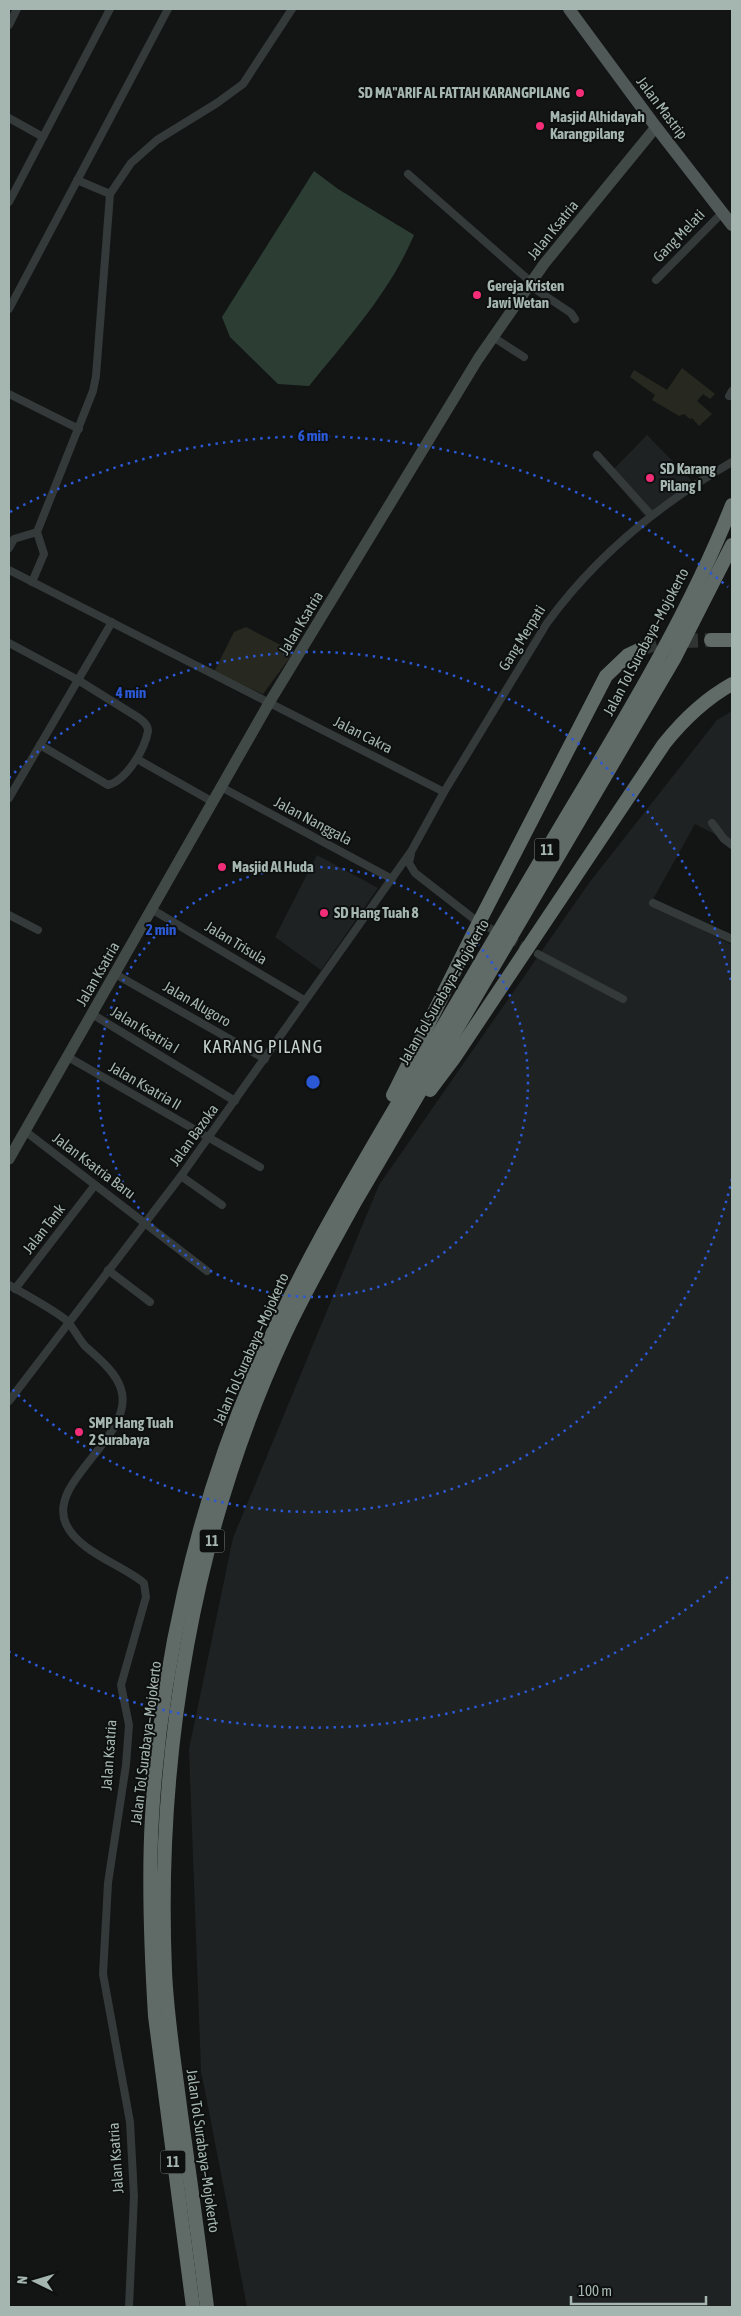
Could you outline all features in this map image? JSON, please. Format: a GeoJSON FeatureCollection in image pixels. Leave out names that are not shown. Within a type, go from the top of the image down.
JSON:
{"type":"FeatureCollection","features":[{"type":"Feature","properties":{"kind":"highway","name":"Jalan Tol Surabaya–Mojokerto"},"geometry":{"type":"LineString","coordinates":[[193,2307],[162,2016],[152,1817],[166,1696],[187,1578],[213,1488],[253,1377],[291,1293],[362,1164],[662,654],[732,506]]}},
{"type":"Feature","properties":{"kind":"highway","name":"Jalan Tol Surabaya–Mojokerto"},"geometry":{"type":"LineString","coordinates":[[159,1971],[166,1811],[179,1693],[201,1580],[250,1420],[285,1336],[355,1202],[674,659],[732,545]]}},
{"type":"Feature","properties":{"kind":"highway"},"geometry":{"type":"LineString","coordinates":[[711,640],[732,640]]}},
{"type":"Feature","properties":{"kind":"highway"},"geometry":{"type":"LineString","coordinates":[[362,1164],[393,1095],[474,932],[606,676],[628,655],[643,648]]}},
{"type":"Feature","properties":{"kind":"highway"},"geometry":{"type":"LineString","coordinates":[[389,1145],[454,1058],[664,744],[680,724],[710,697],[732,684]]}},
{"type":"Feature","properties":{"kind":"highway","name":"Jalan Tol Surabaya–Mojokerto"},"geometry":{"type":"LineString","coordinates":[[162,2016],[207,2307]]}},
{"type":"Feature","properties":{"kind":"main road","name":"Jalan Mastrip"},"geometry":{"type":"LineString","coordinates":[[568,9],[732,225]]}},
{"type":"Feature","properties":{"kind":"street"},"geometry":{"type":"LineString","coordinates":[[9,25],[17,9]]}},
{"type":"Feature","properties":{"kind":"street"},"geometry":{"type":"LineString","coordinates":[[9,202],[110,9]]}},
{"type":"Feature","properties":{"kind":"street"},"geometry":{"type":"LineString","coordinates":[[9,309],[168,9]]}},
{"type":"Feature","properties":{"kind":"street"},"geometry":{"type":"LineString","coordinates":[[32,582],[44,554],[37,532],[93,391],[96,376],[110,194],[131,164],[156,140],[217,104],[243,84],[292,9]]}},
{"type":"Feature","properties":{"kind":"street"},"geometry":{"type":"LineString","coordinates":[[9,118],[43,137]]}},
{"type":"Feature","properties":{"kind":"street","name":"Jalan Ksatria"},"geometry":{"type":"LineString","coordinates":[[9,1159],[270,703],[468,375],[530,284],[656,127]]}},
{"type":"Feature","properties":{"kind":"street"},"geometry":{"type":"LineString","coordinates":[[408,174],[530,284],[571,313],[575,319]]}},
{"type":"Feature","properties":{"kind":"street"},"geometry":{"type":"LineString","coordinates":[[77,180],[110,194]]}},
{"type":"Feature","properties":{"kind":"street","name":"Gang Melati"},"geometry":{"type":"LineString","coordinates":[[656,280],[723,212]]}},
{"type":"Feature","properties":{"kind":"street"},"geometry":{"type":"LineString","coordinates":[[493,337],[524,357]]}},
{"type":"Feature","properties":{"kind":"street"},"geometry":{"type":"LineString","coordinates":[[9,394],[79,429]]}},
{"type":"Feature","properties":{"kind":"street"},"geometry":{"type":"LineString","coordinates":[[597,455],[651,515]]}},
{"type":"Feature","properties":{"kind":"street","name":"Gang Merpati"},"geometry":{"type":"LineString","coordinates":[[392,879],[412,850],[444,792],[547,623],[562,602],[609,553],[651,515],[732,462]]}},
{"type":"Feature","properties":{"kind":"street"},"geometry":{"type":"LineString","coordinates":[[9,548],[14,539],[37,532]]}},
{"type":"Feature","properties":{"kind":"street","name":"Jalan Cakra"},"geometry":{"type":"LineString","coordinates":[[9,570],[444,792]]}},
{"type":"Feature","properties":{"kind":"street"},"geometry":{"type":"LineString","coordinates":[[9,798],[112,622]]}},
{"type":"Feature","properties":{"kind":"street"},"geometry":{"type":"LineString","coordinates":[[9,643],[78,680],[146,723],[148,730],[137,759],[116,783],[108,785],[40,745]]}},
{"type":"Feature","properties":{"kind":"street"},"geometry":{"type":"LineString","coordinates":[[137,759],[213,802]]}},
{"type":"Feature","properties":{"kind":"street","name":"Jalan Nanggala"},"geometry":{"type":"LineString","coordinates":[[221,787],[392,879]]}},
{"type":"Feature","properties":{"kind":"street"},"geometry":{"type":"LineString","coordinates":[[712,823],[724,839],[732,845]]}},
{"type":"Feature","properties":{"kind":"street"},"geometry":{"type":"LineString","coordinates":[[412,850],[409,863],[415,873],[474,919]]}},
{"type":"Feature","properties":{"kind":"street","name":"Jalan Bazoka"},"geometry":{"type":"LineString","coordinates":[[9,1400],[181,1176],[265,1059],[304,1000],[392,879]]}},
{"type":"Feature","properties":{"kind":"street"},"geometry":{"type":"LineString","coordinates":[[653,903],[732,939]]}},
{"type":"Feature","properties":{"kind":"street","name":"Jalan Trisula"},"geometry":{"type":"LineString","coordinates":[[153,910],[304,1000]]}},
{"type":"Feature","properties":{"kind":"street"},"geometry":{"type":"LineString","coordinates":[[9,915],[38,930]]}},
{"type":"Feature","properties":{"kind":"street"},"geometry":{"type":"LineString","coordinates":[[538,954],[623,999]]}},
{"type":"Feature","properties":{"kind":"street","name":"Jalan Alugoro"},"geometry":{"type":"LineString","coordinates":[[115,974],[265,1059]]}},
{"type":"Feature","properties":{"kind":"street","name":"Jalan Ksatria I"},"geometry":{"type":"LineString","coordinates":[[92,1014],[235,1101]]}},
{"type":"Feature","properties":{"kind":"street","name":"Jalan Ksatria II"},"geometry":{"type":"LineString","coordinates":[[68,1057],[260,1167]]}},
{"type":"Feature","properties":{"kind":"street","name":"Jalan Ksatria Baru"},"geometry":{"type":"LineString","coordinates":[[25,1131],[207,1271]]}},
{"type":"Feature","properties":{"kind":"street"},"geometry":{"type":"LineString","coordinates":[[181,1176],[222,1205]]}},
{"type":"Feature","properties":{"kind":"street","name":"Jalan Tank"},"geometry":{"type":"LineString","coordinates":[[12,1287],[95,1185]]}},
{"type":"Feature","properties":{"kind":"street"},"geometry":{"type":"LineString","coordinates":[[108,1270],[150,1302]]}},
{"type":"Feature","properties":{"kind":"street","name":"Jalan Ksatria"},"geometry":{"type":"LineString","coordinates":[[12,1287],[68,1322],[83,1344],[114,1376],[121,1388],[123,1400],[121,1412],[112,1430],[70,1490],[64,1502],[62,1514],[66,1526],[84,1545],[144,1583],[146,1597],[121,1686],[129,1725],[126,1765],[108,1883],[103,1974],[130,2122],[134,2196],[129,2307]]}},
{"type":"Feature","properties":{"kind":"shaded area"},"geometry":{"type":"Polygon","coordinates":[[[314,171],[338,189],[414,235],[393,276],[367,314],[309,386],[278,384],[230,337],[222,317],[314,171]]]}},
{"type":"Feature","properties":{"kind":"shaded area"},"geometry":{"type":"Polygon","coordinates":[[[682,368],[715,394],[710,399],[703,394],[697,401],[712,414],[699,426],[692,418],[690,419],[684,414],[679,416],[652,400],[655,395],[630,377],[634,370],[667,390],[682,368]]]}},
{"type":"Feature","properties":{"kind":"shaded area","name":"SD Karang Pilang I"},"geometry":{"type":"Polygon","coordinates":[[[647,435],[692,481],[645,516],[609,474],[647,435]]]}},
{"type":"Feature","properties":{"kind":"shaded area"},"geometry":{"type":"Polygon","coordinates":[[[246,627],[294,652],[263,694],[214,672],[234,632],[246,627]]]}},
{"type":"Feature","properties":{"kind":"shaded area"},"geometry":{"type":"Polygon","coordinates":[[[732,711],[732,843],[695,824],[651,903],[732,945],[732,2307],[247,2307],[201,2071],[189,1749],[233,1538],[379,1185],[589,883],[717,720],[732,711]]]}},
{"type":"Feature","properties":{"kind":"shaded area","name":"SD Hang Tuah 8"},"geometry":{"type":"Polygon","coordinates":[[[317,855],[378,888],[321,970],[275,937],[317,855]]]}},
{"type":"Feature","properties":{"kind":"tunnel"},"geometry":{"type":"LineString","coordinates":[[643,648],[661,642],[711,640]]}},
{"type":"Feature","properties":{"kind":"tunnel"},"geometry":{"type":"LineString","coordinates":[[478,922],[529,949]]}},
{"type":"Feature","properties":{"kind":"place","name":"SD MA\"ARIF AL FATTAH KARANGPILANG"},"geometry":{"type":"Point","coordinates":[580,93]}},
{"type":"Feature","properties":{"kind":"place","name":"Masjid Alhidayah Karangpilang"},"geometry":{"type":"Point","coordinates":[540,126]}},
{"type":"Feature","properties":{"kind":"place","name":"Gereja Kristen Jawi Wetan"},"geometry":{"type":"Point","coordinates":[477,295]}},
{"type":"Feature","properties":{"kind":"place","name":"SD Karang Pilang I"},"geometry":{"type":"Point","coordinates":[650,478]}},
{"type":"Feature","properties":{"kind":"place","name":"Masjid Al Huda"},"geometry":{"type":"Point","coordinates":[222,867]}},
{"type":"Feature","properties":{"kind":"place","name":"SD Hang Tuah 8"},"geometry":{"type":"Point","coordinates":[324,913]}},
{"type":"Feature","properties":{"kind":"place","name":"SMP Hang Tuah 2 Surabaya"},"geometry":{"type":"Point","coordinates":[79,1432]}},
{"type":"Feature","properties":{"kind":"district","name":"KARANG PILANG"},"geometry":{"type":"Point","coordinates":[263,1047]}}]}
